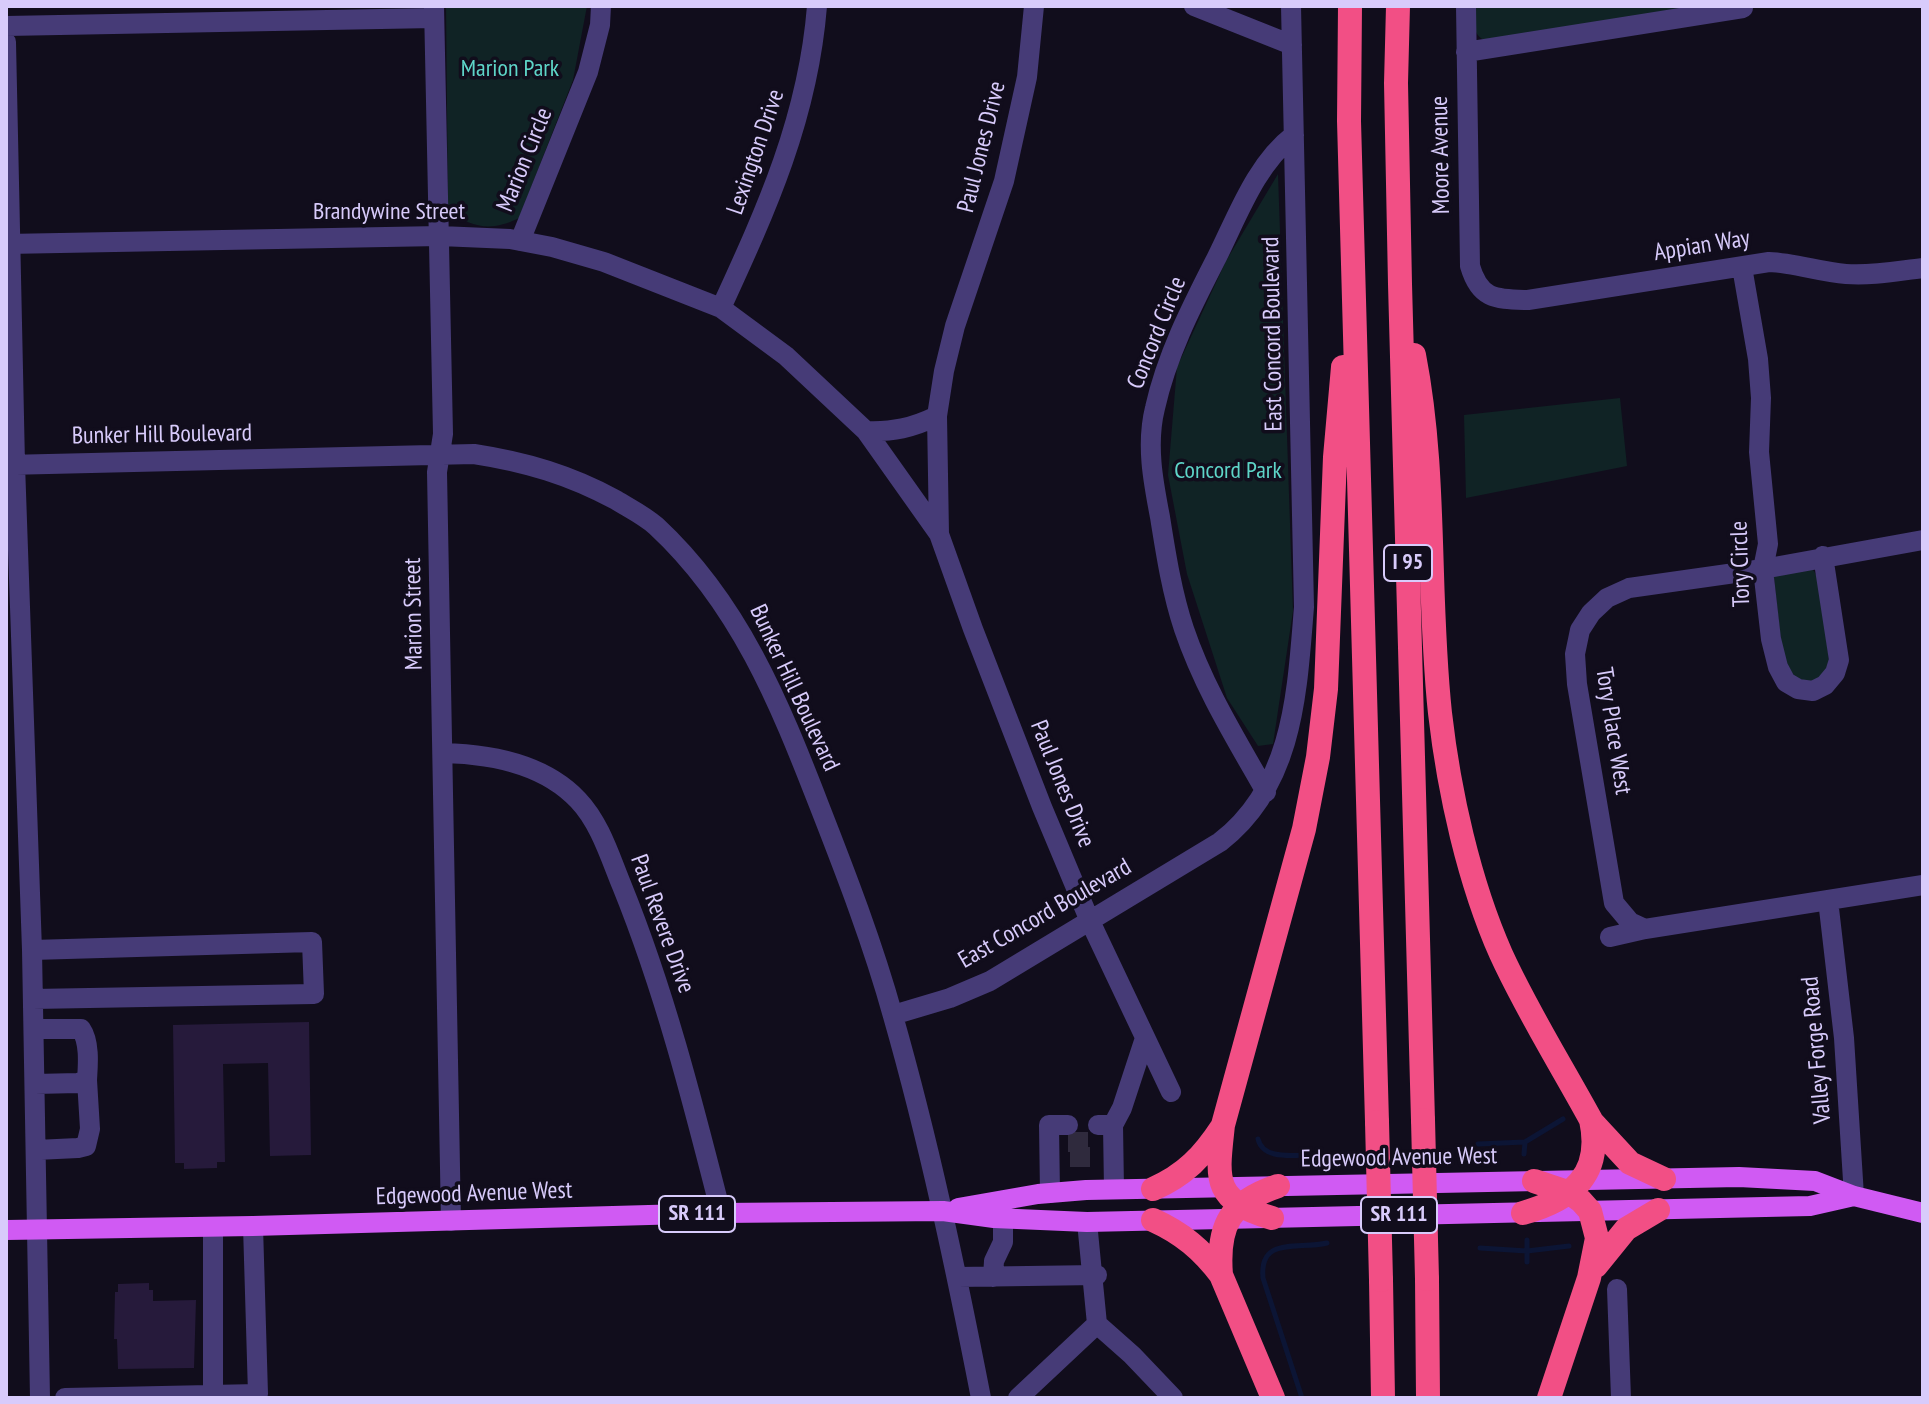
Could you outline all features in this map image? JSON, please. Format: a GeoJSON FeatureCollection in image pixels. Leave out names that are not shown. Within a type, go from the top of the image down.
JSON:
{"type":"FeatureCollection","features":[{"type":"Feature","properties":{"kind":"highway","name":"I 95"},"geometry":{"type":"LineString","coordinates":[[1350,6],[1349,121],[1383,1398]]}},
{"type":"Feature","properties":{"kind":"highway","name":"I 95"},"geometry":{"type":"LineString","coordinates":[[1398,6],[1396,83],[1400,284],[1428,1398]]}},
{"type":"Feature","properties":{"kind":"highway"},"geometry":{"type":"LineString","coordinates":[[1400,284],[1423,410],[1440,711],[1453,800],[1487,918],[1501,953],[1591,1120],[1630,1163],[1664,1179]]}},
{"type":"Feature","properties":{"kind":"highway"},"geometry":{"type":"LineString","coordinates":[[1234,1212],[1218,1172],[1223,1125],[1304,829],[1318,757],[1326,689],[1335,457],[1354,286]]}},
{"type":"Feature","properties":{"kind":"highway"},"geometry":{"type":"LineString","coordinates":[[1523,1213],[1543,1207],[1576,1186],[1594,1155],[1596,1140],[1591,1120]]}},
{"type":"Feature","properties":{"kind":"highway"},"geometry":{"type":"LineString","coordinates":[[1153,1189],[1188,1170],[1223,1125]]}},
{"type":"Feature","properties":{"kind":"highway"},"geometry":{"type":"LineString","coordinates":[[1534,1181],[1576,1186]]}},
{"type":"Feature","properties":{"kind":"highway"},"geometry":{"type":"LineString","coordinates":[[1221,1275],[1221,1243],[1234,1212],[1261,1192],[1278,1186]]}},
{"type":"Feature","properties":{"kind":"highway"},"geometry":{"type":"LineString","coordinates":[[1549,1398],[1589,1278],[1597,1238],[1590,1211],[1576,1186]]}},
{"type":"Feature","properties":{"kind":"highway"},"geometry":{"type":"LineString","coordinates":[[1589,1278],[1605,1251],[1626,1229],[1658,1210]]}},
{"type":"Feature","properties":{"kind":"highway"},"geometry":{"type":"LineString","coordinates":[[1234,1212],[1272,1218]]}},
{"type":"Feature","properties":{"kind":"highway"},"geometry":{"type":"LineString","coordinates":[[1153,1220],[1189,1241],[1221,1275],[1273,1398]]}},
{"type":"Feature","properties":{"kind":"main road","name":"SR 111"},"geometry":{"type":"LineString","coordinates":[[1576,1186],[1739,1177],[1815,1181],[1854,1196],[1923,1213]]}},
{"type":"Feature","properties":{"kind":"main road","name":"Edgewood Avenue West"},"geometry":{"type":"LineString","coordinates":[[943,1211],[995,1199],[1114,1189],[1534,1181]]}},
{"type":"Feature","properties":{"kind":"main road","name":"SR 111"},"geometry":{"type":"LineString","coordinates":[[1272,1218],[1810,1206],[1854,1196]]}},
{"type":"Feature","properties":{"kind":"main road","name":"Edgewood Avenue West"},"geometry":{"type":"LineString","coordinates":[[6,1230],[721,1213],[943,1211],[1003,1219],[1087,1222],[1153,1220],[1234,1212]]}},
{"type":"Feature","properties":{"kind":"street","name":"Marion Circle"},"geometry":{"type":"LineString","coordinates":[[520,241],[588,72],[600,25],[601,6]]}},
{"type":"Feature","properties":{"kind":"street","name":"Lexington Drive"},"geometry":{"type":"LineString","coordinates":[[721,308],[759,224],[789,146],[803,100],[817,6]]}},
{"type":"Feature","properties":{"kind":"street","name":"Paul Jones Drive"},"geometry":{"type":"LineString","coordinates":[[939,534],[937,416],[955,326],[1004,181],[1019,123],[1034,6]]}},
{"type":"Feature","properties":{"kind":"street"},"geometry":{"type":"LineString","coordinates":[[1194,6],[1292,45]]}},
{"type":"Feature","properties":{"kind":"street","name":"East Concord Boulevard"},"geometry":{"type":"LineString","coordinates":[[893,1015],[950,998],[990,981],[1220,842],[1247,819],[1266,792],[1288,736],[1304,607],[1291,6]]}},
{"type":"Feature","properties":{"kind":"street","name":"Moore Avenue"},"geometry":{"type":"LineString","coordinates":[[1466,6],[1470,266],[1480,289],[1489,295]]}},
{"type":"Feature","properties":{"kind":"street"},"geometry":{"type":"LineString","coordinates":[[1466,52],[1743,8]]}},
{"type":"Feature","properties":{"kind":"street"},"geometry":{"type":"LineString","coordinates":[[6,26],[434,12]]}},
{"type":"Feature","properties":{"kind":"street","name":"Marion Street"},"geometry":{"type":"LineString","coordinates":[[434,12],[443,434],[437,472],[451,1221]]}},
{"type":"Feature","properties":{"kind":"street"},"geometry":{"type":"LineString","coordinates":[[6,42],[11,464],[32,950],[40,1398]]}},
{"type":"Feature","properties":{"kind":"street","name":"Concord Circle"},"geometry":{"type":"LineString","coordinates":[[1266,792],[1217,707],[1185,631],[1169,569],[1150,446],[1154,411],[1182,326],[1257,178],[1276,149],[1294,135]]}},
{"type":"Feature","properties":{"kind":"street","name":"Brandywine Street"},"geometry":{"type":"LineString","coordinates":[[8,244],[440,236],[520,241],[604,262],[721,308],[753,331]]}},
{"type":"Feature","properties":{"kind":"street","name":"Appian Way"},"geometry":{"type":"LineString","coordinates":[[1489,295],[1528,300],[1769,262],[1792,263],[1844,274],[1872,275],[1923,268]]}},
{"type":"Feature","properties":{"kind":"street","name":"Tory Circle"},"geometry":{"type":"LineString","coordinates":[[1742,267],[1758,359],[1761,398],[1759,452],[1768,544],[1763,569],[1771,639],[1778,667],[1786,682],[1798,689],[1813,691],[1825,685],[1835,673],[1839,660],[1823,556]]}},
{"type":"Feature","properties":{"kind":"street","name":"Paul Jones Drive"},"geometry":{"type":"LineString","coordinates":[[753,331],[786,356],[866,431],[939,534],[1024,762],[1089,919],[1171,1092]]}},
{"type":"Feature","properties":{"kind":"street"},"geometry":{"type":"LineString","coordinates":[[866,431],[892,432],[916,427],[937,416]]}},
{"type":"Feature","properties":{"kind":"street","name":"Bunker Hill Boulevard"},"geometry":{"type":"LineString","coordinates":[[11,464],[474,454],[519,461],[554,471],[587,484],[655,524],[696,567],[745,636],[795,742],[856,899],[893,1015],[943,1211],[981,1398]]}},
{"type":"Feature","properties":{"kind":"street","name":"Tory Place West"},"geometry":{"type":"LineString","coordinates":[[1645,929],[1630,922],[1614,903],[1577,684],[1575,654],[1580,630],[1591,613],[1607,598],[1629,588],[1763,569],[1923,540]]}},
{"type":"Feature","properties":{"kind":"street","name":"Paul Revere Drive"},"geometry":{"type":"LineString","coordinates":[[443,753],[473,754],[501,760],[556,781],[579,801],[600,834],[635,920],[681,1057],[721,1213]]}},
{"type":"Feature","properties":{"kind":"street"},"geometry":{"type":"LineString","coordinates":[[1610,937],[1923,885]]}},
{"type":"Feature","properties":{"kind":"street","name":"Valley Forge Road"},"geometry":{"type":"LineString","coordinates":[[1828,900],[1844,1038],[1854,1196]]}},
{"type":"Feature","properties":{"kind":"street"},"geometry":{"type":"LineString","coordinates":[[32,950],[312,942],[314,994],[33,999]]}},
{"type":"Feature","properties":{"kind":"street"},"geometry":{"type":"LineString","coordinates":[[34,1029],[81,1029],[85,1034],[90,1129],[86,1146],[36,1150]]}},
{"type":"Feature","properties":{"kind":"street"},"geometry":{"type":"LineString","coordinates":[[1114,1189],[1106,1141],[1122,1108],[1145,1038]]}},
{"type":"Feature","properties":{"kind":"street"},"geometry":{"type":"LineString","coordinates":[[35,1084],[87,1080]]}},
{"type":"Feature","properties":{"kind":"street"},"geometry":{"type":"LineString","coordinates":[[1050,1193],[1061,1145]]}},
{"type":"Feature","properties":{"kind":"street"},"geometry":{"type":"LineString","coordinates":[[993,1277],[994,1261],[1003,1242],[1003,1219]]}},
{"type":"Feature","properties":{"kind":"street"},"geometry":{"type":"LineString","coordinates":[[1087,1222],[1097,1324],[1173,1398]]}},
{"type":"Feature","properties":{"kind":"street"},"geometry":{"type":"LineString","coordinates":[[65,1398],[258,1394],[253,1226]]}},
{"type":"Feature","properties":{"kind":"street"},"geometry":{"type":"LineString","coordinates":[[213,1227],[213,1396]]}},
{"type":"Feature","properties":{"kind":"street"},"geometry":{"type":"LineString","coordinates":[[958,1277],[1094,1275]]}},
{"type":"Feature","properties":{"kind":"street"},"geometry":{"type":"LineString","coordinates":[[1617,1289],[1621,1398]]}},
{"type":"Feature","properties":{"kind":"street"},"geometry":{"type":"LineString","coordinates":[[1018,1398],[1097,1324]]}},
{"type":"Feature","properties":{"kind":"green space","name":"Marion Park"},"geometry":{"type":"Polygon","coordinates":[[[446,6],[587,6],[573,80],[519,218],[499,225],[474,224],[448,210],[446,6]]]}},
{"type":"Feature","properties":{"kind":"green space"},"geometry":{"type":"Polygon","coordinates":[[[1474,6],[1706,6],[1487,42],[1476,31],[1474,6]]]}},
{"type":"Feature","properties":{"kind":"green space","name":"Concord Park"},"geometry":{"type":"Polygon","coordinates":[[[1278,174],[1293,611],[1273,744],[1258,746],[1227,698],[1187,574],[1168,475],[1177,367],[1226,261],[1278,174]]]}},
{"type":"Feature","properties":{"kind":"green space"},"geometry":{"type":"Polygon","coordinates":[[[1620,398],[1627,466],[1466,498],[1464,415],[1620,398]]]}},
{"type":"Feature","properties":{"kind":"green space"},"geometry":{"type":"Polygon","coordinates":[[[1807,566],[1819,581],[1830,668],[1817,683],[1800,683],[1783,662],[1774,577],[1780,571],[1807,566]]]}},
{"type":"Feature","properties":{"kind":"building"},"geometry":{"type":"Polygon","coordinates":[[[309,1022],[311,1155],[270,1156],[268,1063],[223,1064],[225,1162],[217,1162],[217,1168],[184,1169],[184,1163],[175,1163],[173,1025],[309,1022]]]}},
{"type":"Feature","properties":{"kind":"building"},"geometry":{"type":"Polygon","coordinates":[[[149,1283],[153,1301],[196,1300],[194,1368],[118,1369],[117,1339],[114,1339],[115,1292],[118,1292],[118,1284],[149,1283]]]}},
{"type":"Feature","properties":{"kind":"waterway"},"geometry":{"type":"LineString","coordinates":[[1478,1144],[1525,1142],[1563,1119]]}},
{"type":"Feature","properties":{"kind":"waterway"},"geometry":{"type":"LineString","coordinates":[[1258,1139],[1261,1146],[1272,1153],[1310,1155]]}},
{"type":"Feature","properties":{"kind":"waterway"},"geometry":{"type":"LineString","coordinates":[[1524,1154],[1525,1142]]}},
{"type":"Feature","properties":{"kind":"waterway"},"geometry":{"type":"LineString","coordinates":[[1527,1240],[1527,1262]]}},
{"type":"Feature","properties":{"kind":"waterway"},"geometry":{"type":"LineString","coordinates":[[1302,1398],[1263,1278],[1263,1265],[1274,1250],[1327,1243]]}},
{"type":"Feature","properties":{"kind":"waterway"},"geometry":{"type":"LineString","coordinates":[[1480,1248],[1527,1251],[1569,1246]]}},
{"type":"Feature","properties":{"kind":"tunnel"},"geometry":{"type":"LineString","coordinates":[[1068,1142],[1098,1142]]}},
{"type":"Feature","properties":{"kind":"tunnel"},"geometry":{"type":"LineString","coordinates":[[1070,1157],[1098,1157]]}}]}
